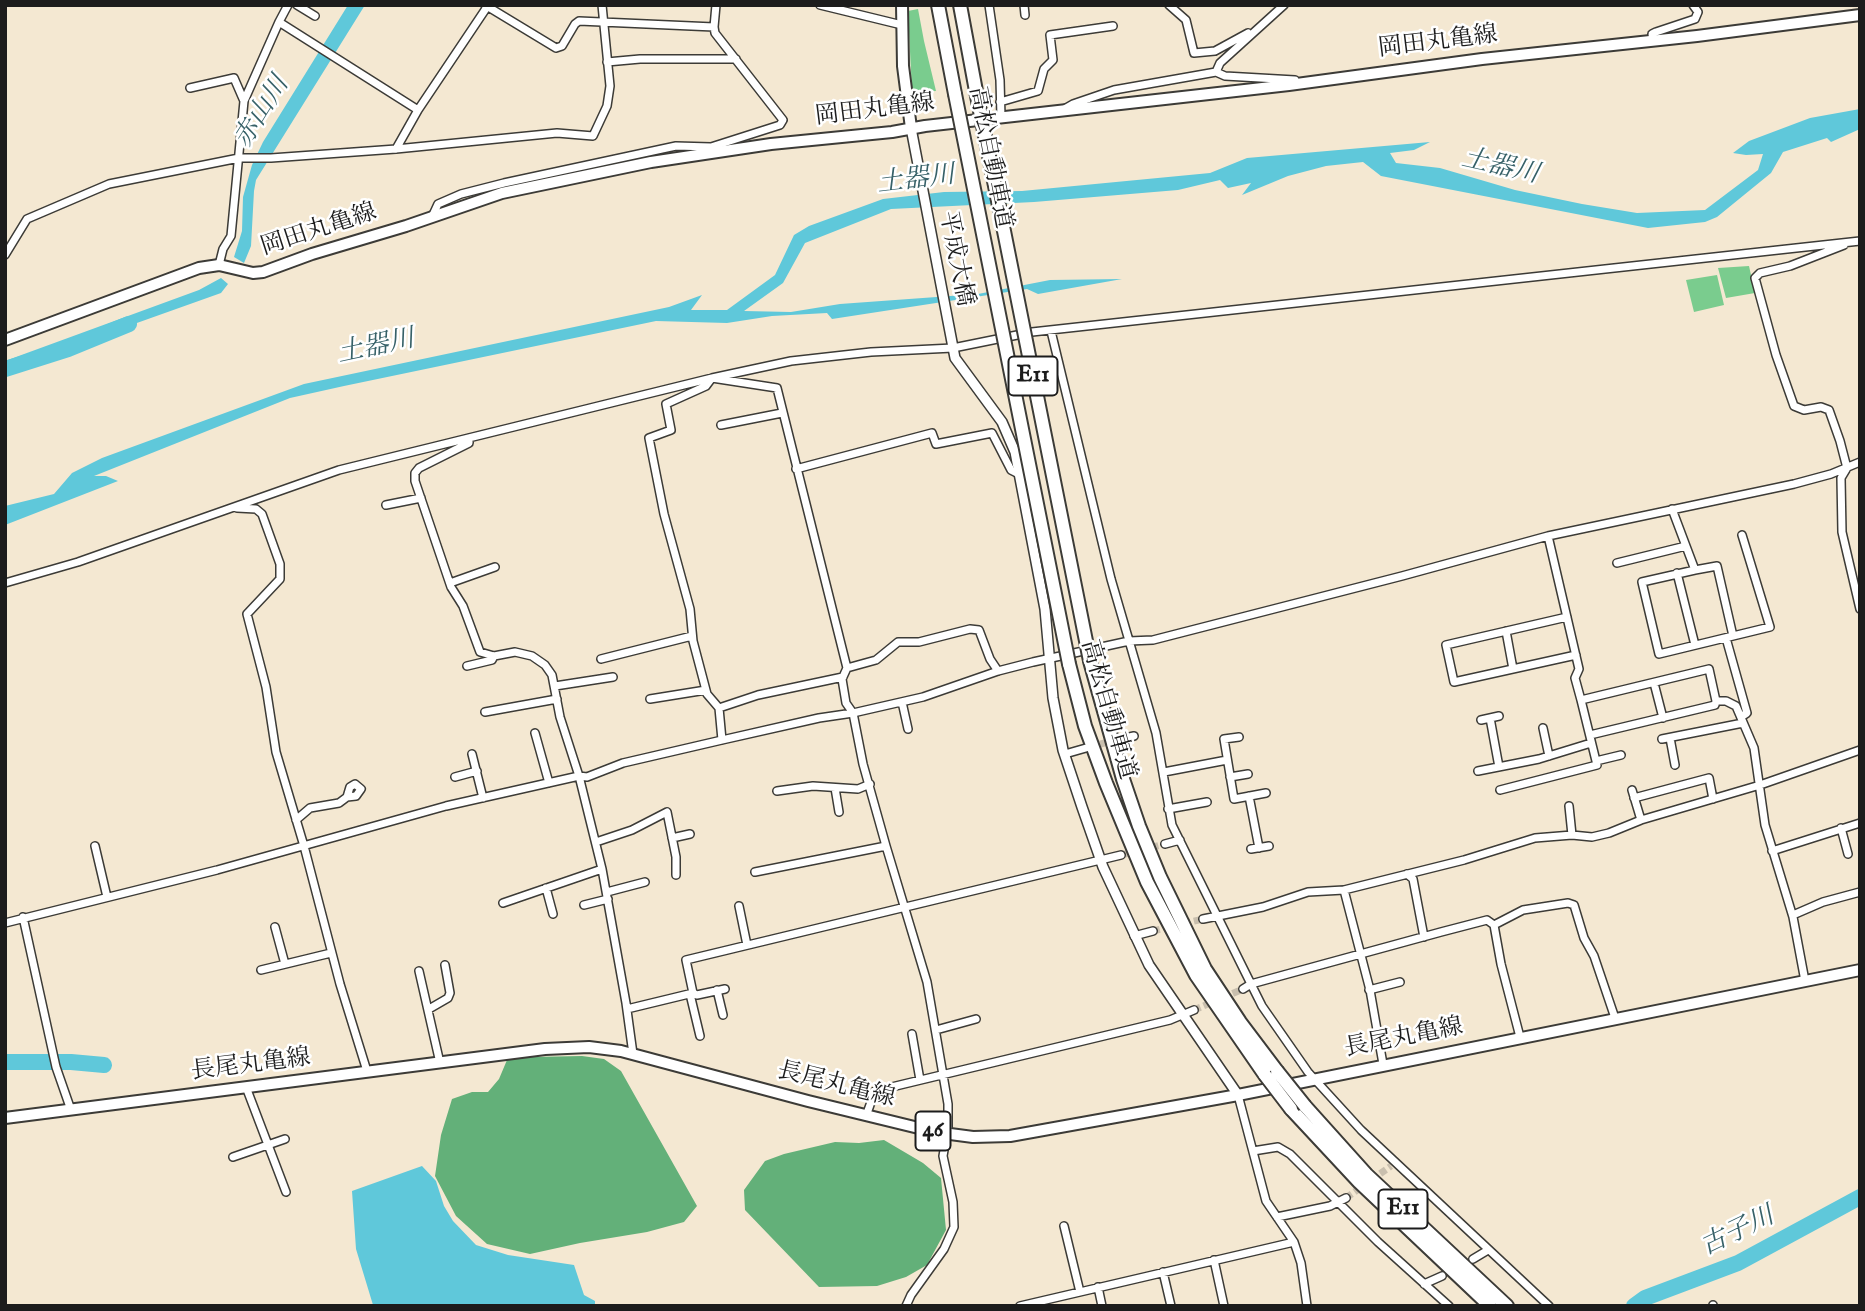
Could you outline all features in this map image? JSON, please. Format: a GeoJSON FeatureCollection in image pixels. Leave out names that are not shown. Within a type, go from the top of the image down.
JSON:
{"type":"FeatureCollection","features":[{"type":"Feature","properties":{"kind":"highway","name":"高松自動車道"},"geometry":{"type":"LineString","coordinates":[[938,5],[1069,664],[1086,726],[1106,783],[1147,882],[1195,975],[1271,1073],[1305,1106],[1367,1175],[1507,1306]]}},
{"type":"Feature","properties":{"kind":"highway","name":"高松自動車道"},"geometry":{"type":"LineString","coordinates":[[960,5],[1090,661],[1127,791],[1160,877],[1206,969],[1291,1109],[1359,1182],[1490,1306]]}},
{"type":"Feature","properties":{"kind":"main road"},"geometry":{"type":"LineString","coordinates":[[902,5],[903,66],[911,128]]}},
{"type":"Feature","properties":{"kind":"main road","name":"岡田丸亀線"},"geometry":{"type":"LineString","coordinates":[[5,340],[199,268],[219,265],[253,273],[263,272],[502,193],[711,150],[1860,16]]}},
{"type":"Feature","properties":{"kind":"main road","name":"長尾丸亀線"},"geometry":{"type":"LineString","coordinates":[[5,1118],[545,1049],[589,1047],[633,1054],[866,1116],[945,1134],[973,1137],[1010,1136],[1238,1095],[1860,970]]}},
{"type":"Feature","properties":{"kind":"street"},"geometry":{"type":"LineString","coordinates":[[219,265],[223,249],[231,236],[244,102],[288,5]]}},
{"type":"Feature","properties":{"kind":"street"},"geometry":{"type":"LineString","coordinates":[[297,5],[315,16]]}},
{"type":"Feature","properties":{"kind":"street"},"geometry":{"type":"LineString","coordinates":[[5,255],[27,219],[109,184],[239,158],[396,149],[557,133],[593,136],[609,97],[602,5]]}},
{"type":"Feature","properties":{"kind":"street"},"geometry":{"type":"LineString","coordinates":[[711,150],[780,125],[782,120],[715,33],[716,5]]}},
{"type":"Feature","properties":{"kind":"street"},"geometry":{"type":"LineString","coordinates":[[820,5],[902,25]]}},
{"type":"Feature","properties":{"kind":"street"},"geometry":{"type":"LineString","coordinates":[[989,5],[1000,80],[1001,117]]}},
{"type":"Feature","properties":{"kind":"street"},"geometry":{"type":"LineString","coordinates":[[1024,5],[1025,15]]}},
{"type":"Feature","properties":{"kind":"street"},"geometry":{"type":"LineString","coordinates":[[1169,5],[1186,20],[1194,53],[1216,51],[1258,27]]}},
{"type":"Feature","properties":{"kind":"street"},"geometry":{"type":"LineString","coordinates":[[1216,72],[1220,63],[1283,5]]}},
{"type":"Feature","properties":{"kind":"street"},"geometry":{"type":"LineString","coordinates":[[1653,40],[1652,34],[1695,19],[1698,12],[1693,5]]}},
{"type":"Feature","properties":{"kind":"street"},"geometry":{"type":"LineString","coordinates":[[396,149],[418,110],[486,6],[556,48],[562,46],[579,21],[714,27]]}},
{"type":"Feature","properties":{"kind":"street"},"geometry":{"type":"LineString","coordinates":[[279,22],[418,110]]}},
{"type":"Feature","properties":{"kind":"street"},"geometry":{"type":"LineString","coordinates":[[1000,102],[1038,91],[1044,69],[1053,60],[1050,35],[1113,26]]}},
{"type":"Feature","properties":{"kind":"street"},"geometry":{"type":"LineString","coordinates":[[607,61],[736,60]]}},
{"type":"Feature","properties":{"kind":"street"},"geometry":{"type":"LineString","coordinates":[[1062,111],[1073,104],[1114,90],[1216,72],[1225,76],[1312,81]]}},
{"type":"Feature","properties":{"kind":"street"},"geometry":{"type":"LineString","coordinates":[[190,88],[234,78],[244,102]]}},
{"type":"Feature","properties":{"kind":"street","name":"平成大橋"},"geometry":{"type":"LineString","coordinates":[[911,128],[955,358],[1002,422],[1014,452],[1045,609],[1053,698],[1065,754],[1101,861],[1149,965],[1238,1095]]}},
{"type":"Feature","properties":{"kind":"street"},"geometry":{"type":"LineString","coordinates":[[5,583],[78,562],[339,470],[791,361],[1858,241]]}},
{"type":"Feature","properties":{"kind":"street"},"geometry":{"type":"LineString","coordinates":[[1858,241],[1790,266],[1760,273],[1755,278],[1776,355],[1794,406],[1804,410],[1821,407],[1829,411],[1847,468],[1841,478],[1842,532],[1860,610]]}},
{"type":"Feature","properties":{"kind":"street"},"geometry":{"type":"LineString","coordinates":[[1051,331],[1111,579],[1156,733],[1168,809],[1247,987],[1314,1079],[1392,1164],[1549,1306]]}},
{"type":"Feature","properties":{"kind":"street"},"geometry":{"type":"LineString","coordinates":[[712,378],[776,388],[847,668],[843,677],[846,703],[853,713],[886,846],[927,982],[948,1104],[948,1127],[943,1156],[953,1202],[954,1227],[944,1250],[905,1306]]}},
{"type":"Feature","properties":{"kind":"street"},"geometry":{"type":"LineString","coordinates":[[712,378],[706,386],[666,404],[671,430],[649,438],[664,514],[691,608],[692,636],[706,690],[719,708],[722,740]]}},
{"type":"Feature","properties":{"kind":"street"},"geometry":{"type":"LineString","coordinates":[[721,425],[782,413]]}},
{"type":"Feature","properties":{"kind":"street"},"geometry":{"type":"LineString","coordinates":[[796,469],[932,433],[936,444],[992,433],[1011,470],[1019,474]]}},
{"type":"Feature","properties":{"kind":"street"},"geometry":{"type":"LineString","coordinates":[[469,438],[469,443],[419,468],[415,473],[415,481],[450,583],[463,606],[480,652],[494,656],[515,652],[532,656],[545,665],[552,675],[560,717],[579,776],[602,869],[633,1054]]}},
{"type":"Feature","properties":{"kind":"street"},"geometry":{"type":"LineString","coordinates":[[5,923],[484,798],[579,776],[587,777],[624,763],[819,718],[902,702],[998,671],[1129,642],[1153,640],[1548,536],[1794,484],[1860,463]]}},
{"type":"Feature","properties":{"kind":"street"},"geometry":{"type":"LineString","coordinates":[[386,505],[421,498]]}},
{"type":"Feature","properties":{"kind":"street"},"geometry":{"type":"LineString","coordinates":[[233,508],[256,509],[262,514],[280,564],[280,579],[247,614],[266,687],[276,752],[367,1072]]}},
{"type":"Feature","properties":{"kind":"street"},"geometry":{"type":"LineString","coordinates":[[1672,509],[1695,569]]}},
{"type":"Feature","properties":{"kind":"street"},"geometry":{"type":"LineString","coordinates":[[1675,765],[1666,738],[1710,734],[1742,720],[1747,713],[1730,637],[1717,566],[1642,582],[1659,654],[1730,637],[1770,627],[1741,535]]}},
{"type":"Feature","properties":{"kind":"street"},"geometry":{"type":"LineString","coordinates":[[1500,790],[1597,765],[1575,678],[1579,669],[1548,536]]}},
{"type":"Feature","properties":{"kind":"street"},"geometry":{"type":"LineString","coordinates":[[1617,563],[1686,546]]}},
{"type":"Feature","properties":{"kind":"street"},"geometry":{"type":"LineString","coordinates":[[450,583],[495,567]]}},
{"type":"Feature","properties":{"kind":"street"},"geometry":{"type":"LineString","coordinates":[[1677,573],[1695,645]]}},
{"type":"Feature","properties":{"kind":"street"},"geometry":{"type":"LineString","coordinates":[[1567,617],[1446,645],[1454,682],[1576,655]]}},
{"type":"Feature","properties":{"kind":"street"},"geometry":{"type":"LineString","coordinates":[[847,668],[876,660],[898,642],[919,642],[970,629],[978,631],[998,671]]}},
{"type":"Feature","properties":{"kind":"street"},"geometry":{"type":"LineString","coordinates":[[1506,631],[1513,669]]}},
{"type":"Feature","properties":{"kind":"street"},"geometry":{"type":"LineString","coordinates":[[601,659],[692,636]]}},
{"type":"Feature","properties":{"kind":"street"},"geometry":{"type":"LineString","coordinates":[[467,666],[492,660],[494,656]]}},
{"type":"Feature","properties":{"kind":"street"},"geometry":{"type":"LineString","coordinates":[[1478,771],[1549,756],[1590,739],[1715,705],[1716,701],[1709,669],[1581,700]]}},
{"type":"Feature","properties":{"kind":"street"},"geometry":{"type":"LineString","coordinates":[[555,686],[613,677]]}},
{"type":"Feature","properties":{"kind":"street"},"geometry":{"type":"LineString","coordinates":[[719,708],[758,695],[843,677]]}},
{"type":"Feature","properties":{"kind":"street"},"geometry":{"type":"LineString","coordinates":[[1654,683],[1663,718]]}},
{"type":"Feature","properties":{"kind":"street"},"geometry":{"type":"LineString","coordinates":[[650,699],[706,690]]}},
{"type":"Feature","properties":{"kind":"street"},"geometry":{"type":"LineString","coordinates":[[485,712],[557,699]]}},
{"type":"Feature","properties":{"kind":"street"},"geometry":{"type":"LineString","coordinates":[[1716,701],[1726,701],[1736,706],[1754,748],[1765,825],[1793,915],[1805,981]]}},
{"type":"Feature","properties":{"kind":"street"},"geometry":{"type":"LineString","coordinates":[[902,702],[908,729]]}},
{"type":"Feature","properties":{"kind":"street"},"geometry":{"type":"LineString","coordinates":[[1481,720],[1495,717],[1499,767]]}},
{"type":"Feature","properties":{"kind":"street"},"geometry":{"type":"LineString","coordinates":[[1543,728],[1549,756]]}},
{"type":"Feature","properties":{"kind":"street"},"geometry":{"type":"LineString","coordinates":[[535,733],[549,783]]}},
{"type":"Feature","properties":{"kind":"street"},"geometry":{"type":"LineString","coordinates":[[1120,739],[1134,736]]}},
{"type":"Feature","properties":{"kind":"street"},"geometry":{"type":"LineString","coordinates":[[1239,737],[1224,739],[1234,799],[1266,793]]}},
{"type":"Feature","properties":{"kind":"street"},"geometry":{"type":"LineString","coordinates":[[1065,754],[1086,748]]}},
{"type":"Feature","properties":{"kind":"street"},"geometry":{"type":"LineString","coordinates":[[1203,919],[1263,907],[1308,892],[1344,890],[1464,860],[1535,838],[1601,835],[1860,750]]}},
{"type":"Feature","properties":{"kind":"street"},"geometry":{"type":"LineString","coordinates":[[472,754],[484,798]]}},
{"type":"Feature","properties":{"kind":"street"},"geometry":{"type":"LineString","coordinates":[[1596,761],[1620,755]]}},
{"type":"Feature","properties":{"kind":"street"},"geometry":{"type":"LineString","coordinates":[[1164,772],[1227,760]]}},
{"type":"Feature","properties":{"kind":"street"},"geometry":{"type":"LineString","coordinates":[[455,777],[477,771]]}},
{"type":"Feature","properties":{"kind":"street"},"geometry":{"type":"LineString","coordinates":[[1230,777],[1248,774]]}},
{"type":"Feature","properties":{"kind":"street"},"geometry":{"type":"LineString","coordinates":[[1641,820],[1633,794],[1709,778],[1713,799]]}},
{"type":"Feature","properties":{"kind":"street"},"geometry":{"type":"LineString","coordinates":[[777,791],[813,786],[858,789],[870,784]]}},
{"type":"Feature","properties":{"kind":"street"},"geometry":{"type":"LineString","coordinates":[[835,788],[838,812]]}},
{"type":"Feature","properties":{"kind":"street"},"geometry":{"type":"LineString","coordinates":[[1249,796],[1259,848]]}},
{"type":"Feature","properties":{"kind":"street"},"geometry":{"type":"LineString","coordinates":[[296,820],[310,808],[340,803],[347,797]]}},
{"type":"Feature","properties":{"kind":"street"},"geometry":{"type":"LineString","coordinates":[[1168,809],[1207,802]]}},
{"type":"Feature","properties":{"kind":"street"},"geometry":{"type":"LineString","coordinates":[[1569,806],[1572,835]]}},
{"type":"Feature","properties":{"kind":"street"},"geometry":{"type":"LineString","coordinates":[[596,842],[632,830],[667,812],[676,875]]}},
{"type":"Feature","properties":{"kind":"street"},"geometry":{"type":"LineString","coordinates":[[1772,851],[1860,823]]}},
{"type":"Feature","properties":{"kind":"street"},"geometry":{"type":"LineString","coordinates":[[1841,828],[1848,853]]}},
{"type":"Feature","properties":{"kind":"street"},"geometry":{"type":"LineString","coordinates":[[672,838],[690,834]]}},
{"type":"Feature","properties":{"kind":"street"},"geometry":{"type":"LineString","coordinates":[[1165,844],[1180,840]]}},
{"type":"Feature","properties":{"kind":"street"},"geometry":{"type":"LineString","coordinates":[[95,846],[107,897]]}},
{"type":"Feature","properties":{"kind":"street"},"geometry":{"type":"LineString","coordinates":[[755,872],[886,846]]}},
{"type":"Feature","properties":{"kind":"street"},"geometry":{"type":"LineString","coordinates":[[1251,849],[1269,846]]}},
{"type":"Feature","properties":{"kind":"street"},"geometry":{"type":"LineString","coordinates":[[700,1036],[686,960],[1121,855]]}},
{"type":"Feature","properties":{"kind":"street"},"geometry":{"type":"LineString","coordinates":[[503,903],[602,869]]}},
{"type":"Feature","properties":{"kind":"street"},"geometry":{"type":"LineString","coordinates":[[1407,874],[1413,879],[1424,937]]}},
{"type":"Feature","properties":{"kind":"street"},"geometry":{"type":"LineString","coordinates":[[584,905],[645,882]]}},
{"type":"Feature","properties":{"kind":"street"},"geometry":{"type":"LineString","coordinates":[[546,888],[553,914]]}},
{"type":"Feature","properties":{"kind":"street"},"geometry":{"type":"LineString","coordinates":[[1344,890],[1370,990],[1383,1064]]}},
{"type":"Feature","properties":{"kind":"street"},"geometry":{"type":"LineString","coordinates":[[1793,915],[1823,902],[1860,892]]}},
{"type":"Feature","properties":{"kind":"street"},"geometry":{"type":"LineString","coordinates":[[1494,925],[1523,910],[1569,903],[1574,905],[1615,1018]]}},
{"type":"Feature","properties":{"kind":"street"},"geometry":{"type":"LineString","coordinates":[[739,906],[747,945]]}},
{"type":"Feature","properties":{"kind":"street"},"geometry":{"type":"LineString","coordinates":[[23,918],[56,1067],[71,1110]]}},
{"type":"Feature","properties":{"kind":"street"},"geometry":{"type":"LineString","coordinates":[[1247,987],[1487,920],[1494,925],[1520,1037]]}},
{"type":"Feature","properties":{"kind":"street"},"geometry":{"type":"LineString","coordinates":[[275,927],[285,964]]}},
{"type":"Feature","properties":{"kind":"street"},"geometry":{"type":"LineString","coordinates":[[1134,936],[1153,931]]}},
{"type":"Feature","properties":{"kind":"street"},"geometry":{"type":"LineString","coordinates":[[261,970],[331,953]]}},
{"type":"Feature","properties":{"kind":"street"},"geometry":{"type":"LineString","coordinates":[[429,1009],[448,998],[450,993],[445,965]]}},
{"type":"Feature","properties":{"kind":"street"},"geometry":{"type":"LineString","coordinates":[[419,971],[440,1063]]}},
{"type":"Feature","properties":{"kind":"street"},"geometry":{"type":"LineString","coordinates":[[1370,990],[1400,982]]}},
{"type":"Feature","properties":{"kind":"street"},"geometry":{"type":"LineString","coordinates":[[627,1009],[692,993],[697,995],[721,990],[723,1015]]}},
{"type":"Feature","properties":{"kind":"street"},"geometry":{"type":"LineString","coordinates":[[866,1116],[875,1091],[1182,1016],[1194,1010]]}},
{"type":"Feature","properties":{"kind":"street"},"geometry":{"type":"LineString","coordinates":[[936,1030],[976,1019]]}},
{"type":"Feature","properties":{"kind":"street"},"geometry":{"type":"LineString","coordinates":[[912,1034],[920,1080]]}},
{"type":"Feature","properties":{"kind":"street"},"geometry":{"type":"LineString","coordinates":[[246,1087],[286,1192]]}},
{"type":"Feature","properties":{"kind":"street"},"geometry":{"type":"LineString","coordinates":[[1238,1095],[1261,1189],[1294,1242],[1301,1264],[1307,1306]]}},
{"type":"Feature","properties":{"kind":"street"},"geometry":{"type":"LineString","coordinates":[[233,1157],[285,1139]]}},
{"type":"Feature","properties":{"kind":"street"},"geometry":{"type":"LineString","coordinates":[[1253,1151],[1278,1147],[1284,1150],[1342,1200],[1449,1306]]}},
{"type":"Feature","properties":{"kind":"street"},"geometry":{"type":"LineString","coordinates":[[1277,1217],[1330,1206],[1342,1200]]}},
{"type":"Feature","properties":{"kind":"street"},"geometry":{"type":"LineString","coordinates":[[1064,1226],[1080,1292]]}},
{"type":"Feature","properties":{"kind":"street"},"geometry":{"type":"LineString","coordinates":[[1020,1306],[1294,1242]]}},
{"type":"Feature","properties":{"kind":"street"},"geometry":{"type":"LineString","coordinates":[[1473,1259],[1488,1250]]}},
{"type":"Feature","properties":{"kind":"street"},"geometry":{"type":"LineString","coordinates":[[1214,1260],[1224,1306]]}},
{"type":"Feature","properties":{"kind":"street"},"geometry":{"type":"LineString","coordinates":[[1163,1272],[1171,1306]]}},
{"type":"Feature","properties":{"kind":"street"},"geometry":{"type":"LineString","coordinates":[[1424,1284],[1442,1276]]}},
{"type":"Feature","properties":{"kind":"street"},"geometry":{"type":"LineString","coordinates":[[1098,1287],[1102,1306]]}},
{"type":"Feature","properties":{"kind":"street"},"geometry":{"type":"LineString","coordinates":[[1432,1306],[1441,1298]]}},
{"type":"Feature","properties":{"kind":"green space"},"geometry":{"type":"Polygon","coordinates":[[[918,9],[936,91],[912,92],[908,11],[918,9]]]}},
{"type":"Feature","properties":{"kind":"green space"},"geometry":{"type":"Polygon","coordinates":[[[1749,266],[1755,293],[1726,298],[1718,268],[1749,266]]]}},
{"type":"Feature","properties":{"kind":"green space"},"geometry":{"type":"Polygon","coordinates":[[[1717,275],[1724,305],[1694,312],[1686,280],[1717,275]]]}},
{"type":"Feature","properties":{"kind":"green space"},"geometry":{"type":"Polygon","coordinates":[[[582,1056],[604,1059],[621,1071],[697,1206],[684,1222],[647,1232],[530,1254],[487,1244],[456,1216],[435,1176],[441,1135],[452,1099],[472,1092],[488,1092],[499,1079],[507,1060],[582,1056]]]}},
{"type":"Feature","properties":{"kind":"green space"},"geometry":{"type":"Polygon","coordinates":[[[884,1140],[923,1163],[941,1178],[946,1230],[927,1265],[906,1277],[877,1286],[819,1287],[745,1210],[744,1190],[765,1161],[784,1154],[835,1142],[884,1140]]]}},
{"type":"Feature","properties":{"kind":"water"},"geometry":{"type":"Polygon","coordinates":[[[348,5],[365,5],[256,180],[251,246],[244,263],[234,257],[242,231],[243,197],[252,165],[263,142],[348,5]]]}},
{"type":"Feature","properties":{"kind":"water"},"geometry":{"type":"Polygon","coordinates":[[[1860,109],[1860,129],[1831,142],[1827,138],[1783,152],[1771,173],[1717,217],[1705,222],[1648,228],[1381,176],[1363,162],[1326,166],[1288,176],[1242,195],[1251,183],[1228,188],[1220,180],[1178,190],[1034,202],[891,209],[805,243],[783,283],[744,311],[791,312],[840,304],[978,294],[1050,280],[1122,279],[1038,294],[1027,289],[832,319],[827,313],[772,316],[727,323],[656,321],[344,386],[290,398],[94,476],[106,476],[118,481],[5,525],[5,506],[54,494],[72,473],[102,458],[304,384],[669,307],[702,295],[691,310],[727,310],[775,275],[794,235],[809,226],[883,199],[944,192],[1022,191],[1210,173],[1247,158],[1430,142],[1414,150],[1390,153],[1396,163],[1440,168],[1515,190],[1582,204],[1637,213],[1705,210],[1758,170],[1763,154],[1733,153],[1749,141],[1810,118],[1860,109]]]}},
{"type":"Feature","properties":{"kind":"water"},"geometry":{"type":"Polygon","coordinates":[[[221,278],[228,284],[221,293],[5,370],[5,361],[199,290],[221,278]]]}},
{"type":"Feature","properties":{"kind":"water"},"geometry":{"type":"Polygon","coordinates":[[[422,1166],[436,1181],[444,1206],[453,1221],[476,1245],[508,1255],[574,1265],[584,1295],[595,1301],[595,1306],[373,1305],[356,1249],[352,1191],[422,1166]]]}},
{"type":"Feature","properties":{"kind":"waterway","name":"赤山川"},"geometry":{"type":"LineString","coordinates":[[5,369],[68,349],[129,324]]}},
{"type":"Feature","properties":{"kind":"waterway"},"geometry":{"type":"LineString","coordinates":[[5,1062],[104,1065]]}},
{"type":"Feature","properties":{"kind":"waterway","name":"古子川"},"geometry":{"type":"LineString","coordinates":[[1634,1306],[1645,1298],[1738,1263],[1860,1197]]}},
{"type":"Feature","properties":{"kind":"tunnel"},"geometry":{"type":"LineString","coordinates":[[1090,747],[1115,740]]}},
{"type":"Feature","properties":{"kind":"tunnel"},"geometry":{"type":"LineString","coordinates":[[1121,855],[1165,844]]}},
{"type":"Feature","properties":{"kind":"tunnel"},"geometry":{"type":"LineString","coordinates":[[1153,931],[1203,919]]}},
{"type":"Feature","properties":{"kind":"tunnel"},"geometry":{"type":"LineString","coordinates":[[1194,1010],[1243,989]]}},
{"type":"Feature","properties":{"kind":"tunnel"},"geometry":{"type":"LineString","coordinates":[[1346,1198],[1391,1166]]}},
{"type":"Feature","properties":{"kind":"water label","name":"土器川"},"geometry":{"type":"Point","coordinates":[1500,168]}},
{"type":"Feature","properties":{"kind":"water label","name":"土器川"},"geometry":{"type":"Point","coordinates":[916,181]}},
{"type":"Feature","properties":{"kind":"water label","name":"土器川"},"geometry":{"type":"Point","coordinates":[376,348]}}]}
